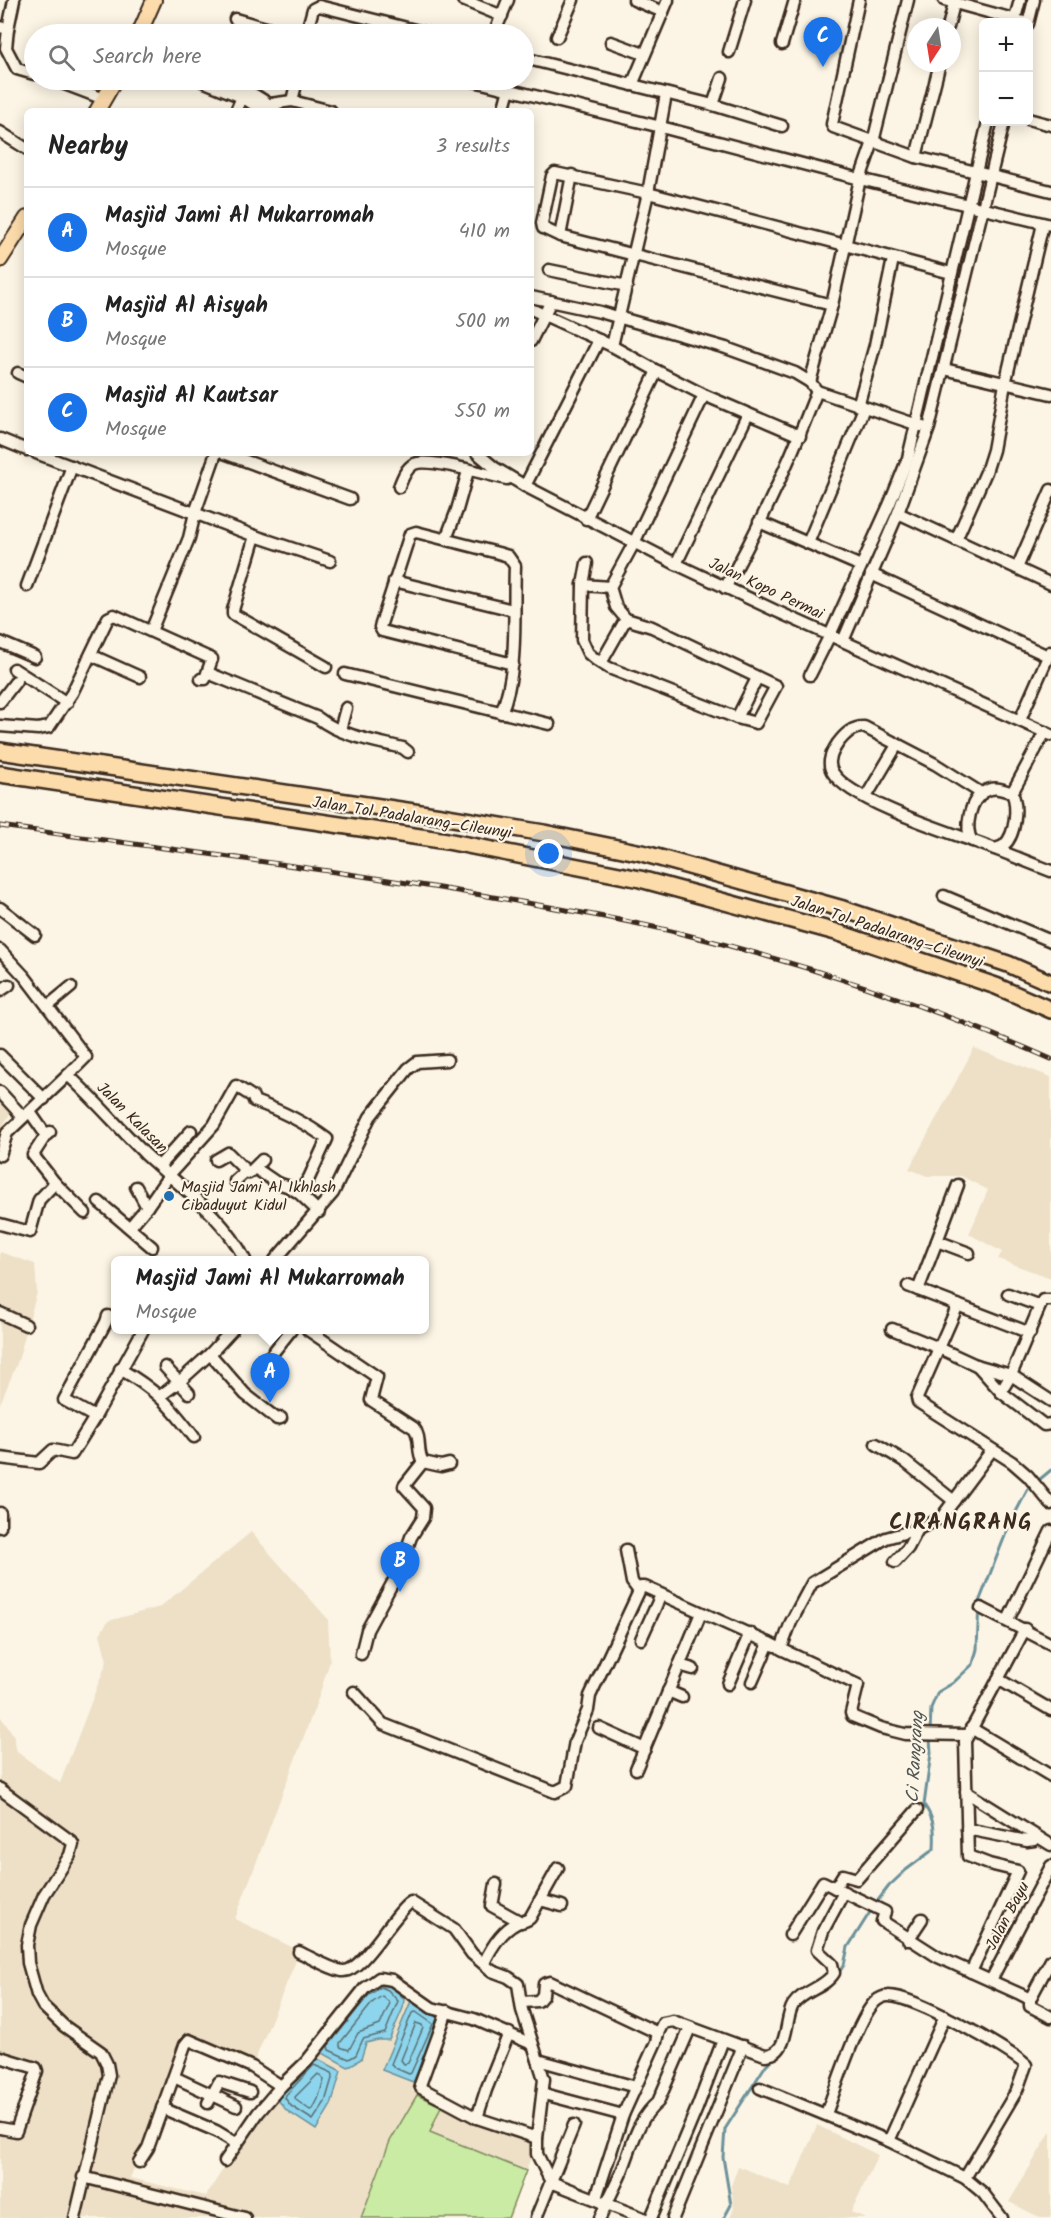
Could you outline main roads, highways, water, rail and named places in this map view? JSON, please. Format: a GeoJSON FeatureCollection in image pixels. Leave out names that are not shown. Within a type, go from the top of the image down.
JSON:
{"type":"FeatureCollection","features":[{"type":"Feature","properties":{"kind":"highway","name":"Jalan Tol Padalarang–Cileunyi"},"geometry":{"type":"LineString","coordinates":[[0,751],[441,816],[544,833],[642,853],[843,909],[1008,964],[1051,983]]}},
{"type":"Feature","properties":{"kind":"highway","name":"Jalan Tol Padalarang–Cileunyi"},"geometry":{"type":"LineString","coordinates":[[0,774],[447,840],[640,879],[836,932],[996,986],[1051,1010]]}},
{"type":"Feature","properties":{"kind":"main road"},"geometry":{"type":"LineString","coordinates":[[143,24],[154,0]]}},
{"type":"Feature","properties":{"kind":"main road"},"geometry":{"type":"LineString","coordinates":[[100,105],[109,90]]}},
{"type":"Feature","properties":{"kind":"main road"},"geometry":{"type":"LineString","coordinates":[[0,260],[24,223]]}},
{"type":"Feature","properties":{"kind":"water"},"geometry":{"type":"Polygon","coordinates":[[[382,1980],[391,1985],[404,1999],[403,2008],[389,2040],[366,2043],[361,2059],[348,2067],[319,2051],[364,1992],[382,1980]]]}},
{"type":"Feature","properties":{"kind":"water"},"geometry":{"type":"Polygon","coordinates":[[[411,2001],[428,2013],[442,2018],[413,2082],[382,2070],[411,2001]]]}},
{"type":"Feature","properties":{"kind":"water"},"geometry":{"type":"Polygon","coordinates":[[[314,2057],[341,2071],[331,2105],[316,2130],[287,2111],[278,2100],[279,2093],[314,2057]]]}},
{"type":"Feature","properties":{"kind":"waterway","name":"Ci Rangrang"},"geometry":{"type":"LineString","coordinates":[[930,1732],[931,1708],[938,1692],[953,1683],[973,1664],[977,1649],[979,1602],[1010,1523],[1028,1489],[1051,1470]]}},
{"type":"Feature","properties":{"kind":"waterway","name":"Ci Rangrang"},"geometry":{"type":"LineString","coordinates":[[876,1903],[889,1886],[906,1870],[934,1849],[933,1826],[924,1805],[931,1753],[930,1738]]}},
{"type":"Feature","properties":{"kind":"waterway","name":"Ci Rangrang"},"geometry":{"type":"LineString","coordinates":[[838,1974],[844,1965],[848,1947],[872,1909]]}},
{"type":"Feature","properties":{"kind":"waterway","name":"Ci Rangrang"},"geometry":{"type":"LineString","coordinates":[[724,2218],[731,2205],[723,2157],[725,2129],[766,2065],[776,2056]]}},
{"type":"Feature","properties":{"kind":"railway"},"geometry":{"type":"LineString","coordinates":[[0,826],[379,879],[505,899],[650,926],[768,956],[864,986],[1005,1039],[1051,1059]]}},
{"type":"Feature","properties":{"kind":"place","name":"Masjid Al Kautsar"},"geometry":{"type":"Point","coordinates":[823,67]}},
{"type":"Feature","properties":{"kind":"place","name":"Masjid Jami Al Ikhlash Cibaduyut Kidul"},"geometry":{"type":"Point","coordinates":[169,1196]}},
{"type":"Feature","properties":{"kind":"place","name":"Masjid Jami Al Mukarromah"},"geometry":{"type":"Point","coordinates":[270,1403]}},
{"type":"Feature","properties":{"kind":"place","name":"Masjid Al Aisyah"},"geometry":{"type":"Point","coordinates":[400,1592]}},
{"type":"Feature","properties":{"kind":"district","name":"CIRANGRANG"},"geometry":{"type":"Point","coordinates":[961,1523]}}]}
